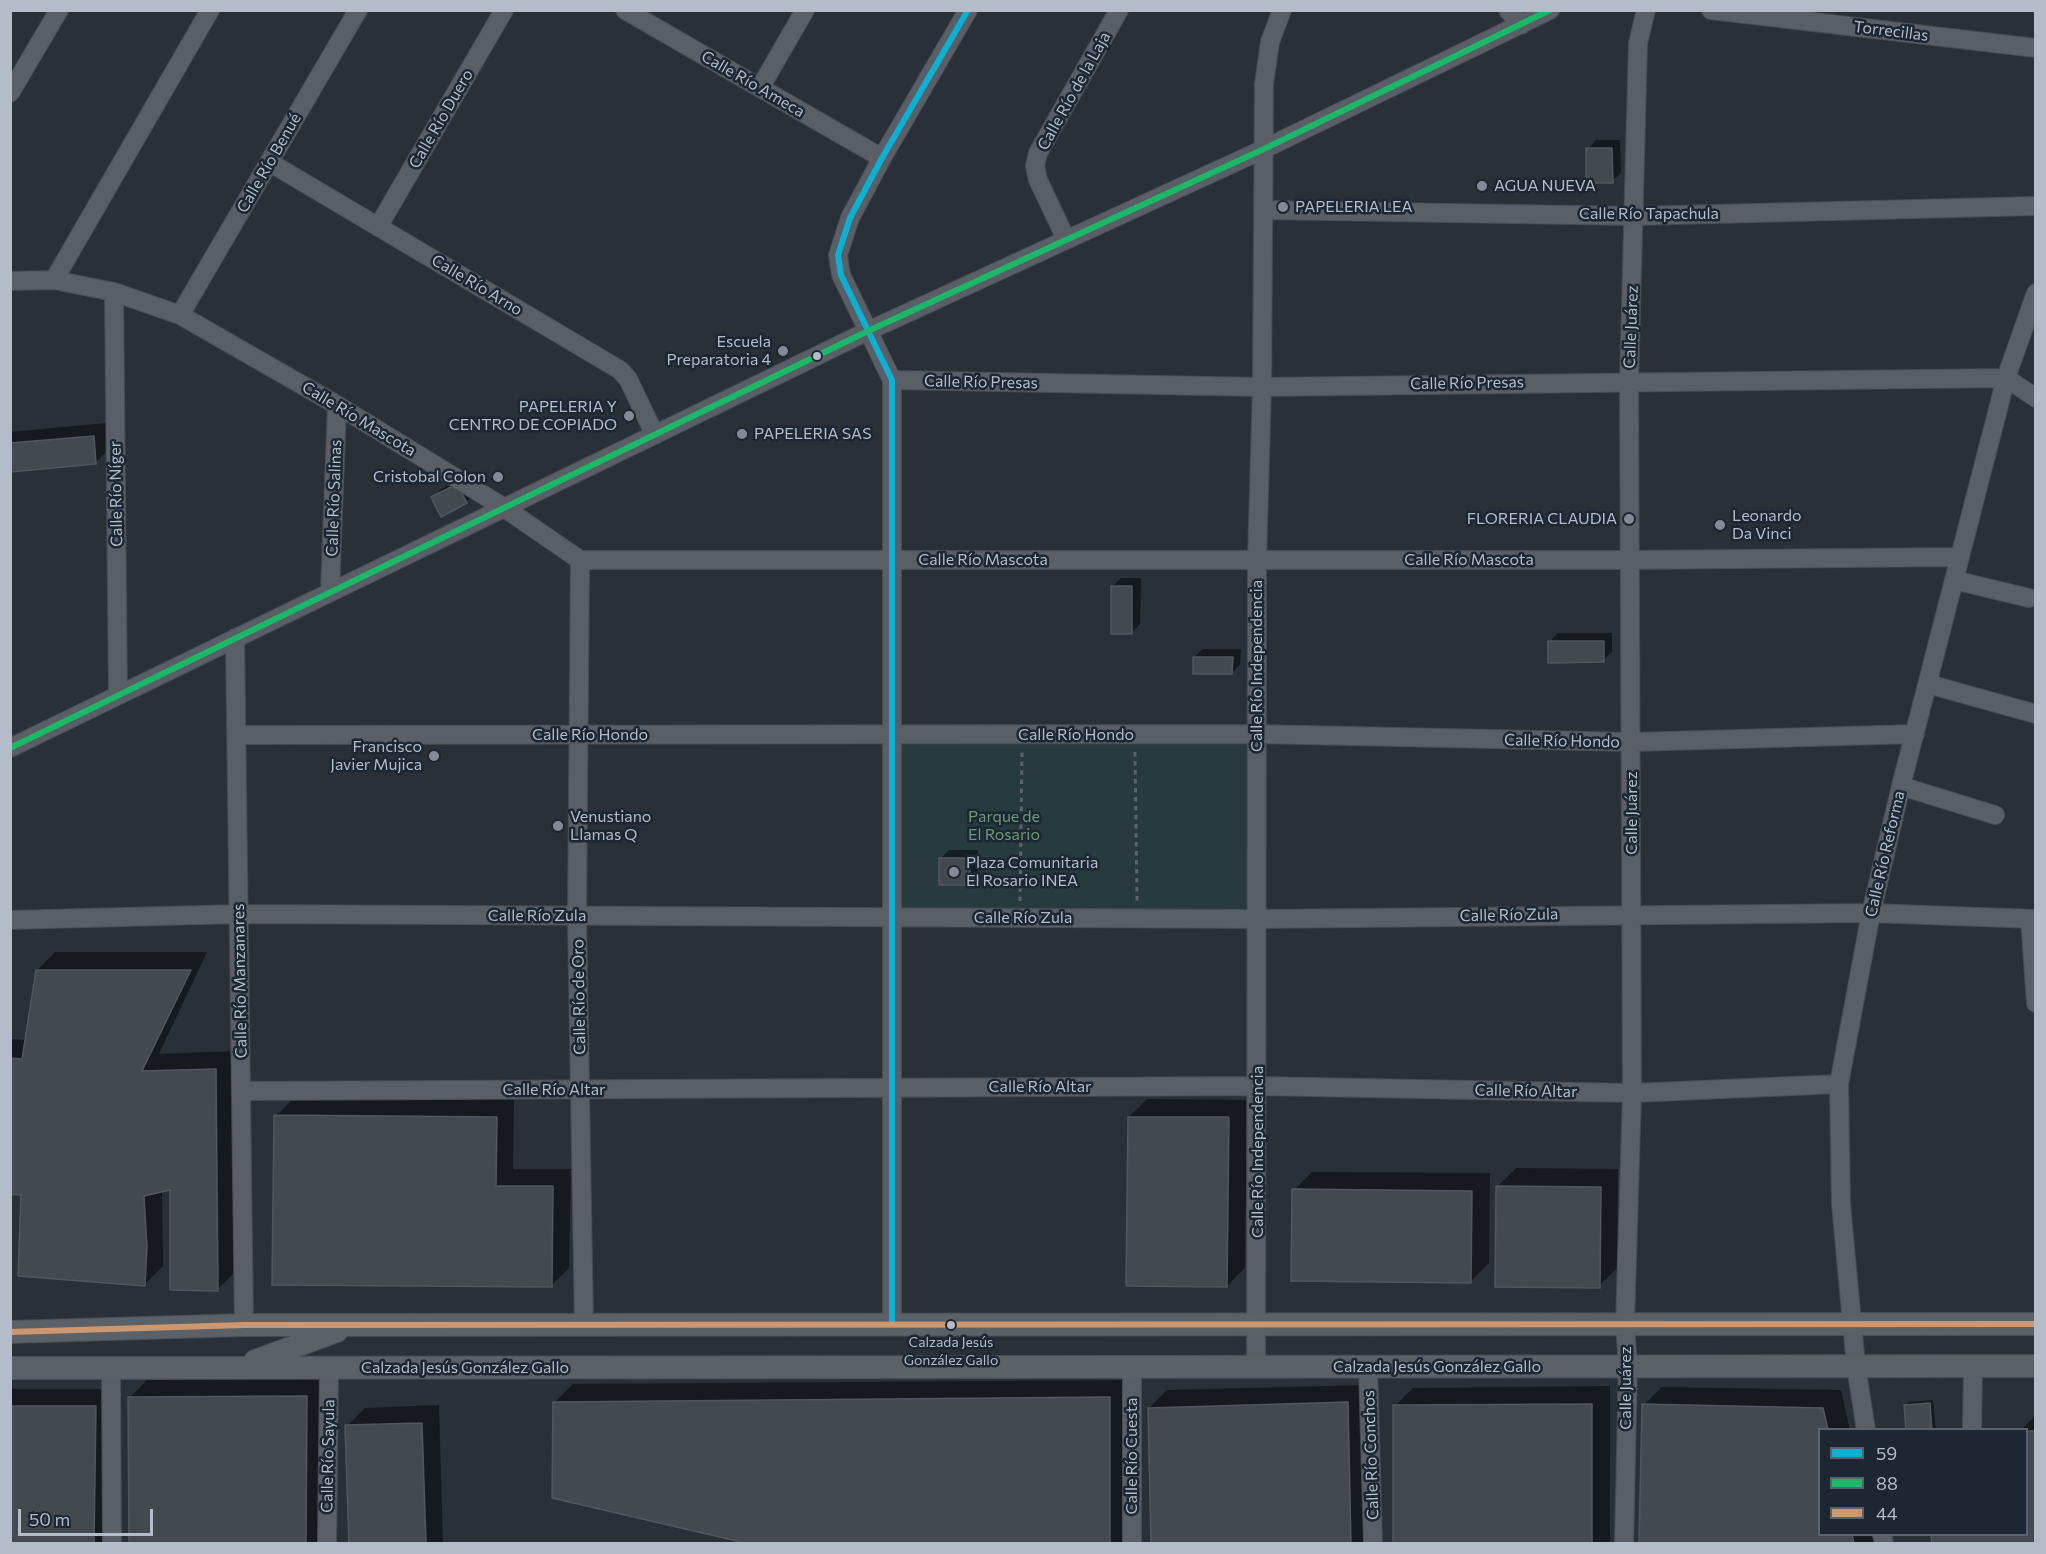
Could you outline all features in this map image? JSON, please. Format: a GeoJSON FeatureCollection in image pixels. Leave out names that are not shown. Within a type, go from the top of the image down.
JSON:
{"type":"FeatureCollection","features":[{"type":"Feature","properties":{"kind":"main road"},"geometry":{"type":"LineString","coordinates":[[10,1332],[244,1325],[350,1327],[892,1324],[2036,1324]]}},
{"type":"Feature","properties":{"kind":"main road"},"geometry":{"type":"LineString","coordinates":[[243,1365],[350,1327]]}},
{"type":"Feature","properties":{"kind":"main road","name":"Calzada Jesús González Gallo"},"geometry":{"type":"LineString","coordinates":[[10,1368],[111,1369],[243,1365],[329,1368],[2036,1366]]}},
{"type":"Feature","properties":{"kind":"street"},"geometry":{"type":"LineString","coordinates":[[10,93],[59,10]]}},
{"type":"Feature","properties":{"kind":"street"},"geometry":{"type":"LineString","coordinates":[[54,280],[210,10]]}},
{"type":"Feature","properties":{"kind":"street","name":"Calle Río Benué"},"geometry":{"type":"LineString","coordinates":[[180,315],[358,10]]}},
{"type":"Feature","properties":{"kind":"street","name":"Calle Río Duero"},"geometry":{"type":"LineString","coordinates":[[378,227],[504,10]]}},
{"type":"Feature","properties":{"kind":"street","name":"Calle Río Ameca"},"geometry":{"type":"LineString","coordinates":[[625,10],[652,17],[760,88],[882,158]]}},
{"type":"Feature","properties":{"kind":"street"},"geometry":{"type":"LineString","coordinates":[[760,88],[806,10]]}},
{"type":"Feature","properties":{"kind":"street"},"geometry":{"type":"LineString","coordinates":[[892,1324],[892,380],[841,275],[838,255],[850,218],[968,10]]}},
{"type":"Feature","properties":{"kind":"street","name":"Calle Río de la Laja"},"geometry":{"type":"LineString","coordinates":[[1066,239],[1038,180],[1035,166],[1038,153],[1119,10]]}},
{"type":"Feature","properties":{"kind":"street","name":"Calle Río Independencia"},"geometry":{"type":"LineString","coordinates":[[1256,1368],[1258,1324],[1257,559],[1262,387],[1264,149],[1266,63],[1282,10]]}},
{"type":"Feature","properties":{"kind":"street"},"geometry":{"type":"LineString","coordinates":[[1508,10],[1521,25]]}},
{"type":"Feature","properties":{"kind":"street"},"geometry":{"type":"LineString","coordinates":[[10,748],[868,331],[1264,149],[1550,10]]}},
{"type":"Feature","properties":{"kind":"street","name":"Calle Juárez"},"geometry":{"type":"LineString","coordinates":[[1624,1544],[1628,1366],[1625,1324],[1632,1094],[1629,381],[1638,43],[1646,10]]}},
{"type":"Feature","properties":{"kind":"street","name":"Torrecillas"},"geometry":{"type":"LineString","coordinates":[[1711,10],[2036,48]]}},
{"type":"Feature","properties":{"kind":"street","name":"Calle Río Arno"},"geometry":{"type":"LineString","coordinates":[[269,162],[620,370],[628,379],[654,435]]}},
{"type":"Feature","properties":{"kind":"street","name":"Calle Río Tapachula"},"geometry":{"type":"LineString","coordinates":[[1263,210],[1635,216],[2036,206]]}},
{"type":"Feature","properties":{"kind":"street","name":"Calle Río Mascota"},"geometry":{"type":"LineString","coordinates":[[10,281],[54,280],[114,292],[180,315],[337,405],[503,507],[580,560],[1628,560],[1959,557]]}},
{"type":"Feature","properties":{"kind":"street","name":"Calle Río Níger"},"geometry":{"type":"LineString","coordinates":[[114,292],[118,695]]}},
{"type":"Feature","properties":{"kind":"street","name":"Calle Río Reforma"},"geometry":{"type":"LineString","coordinates":[[1866,1428],[1856,1366],[1854,1325],[1840,1204],[1839,1084],[1871,913],[1901,786],[2006,378],[2036,293]]}},
{"type":"Feature","properties":{"kind":"street"},"geometry":{"type":"LineString","coordinates":[[2006,378],[2036,398]]}},
{"type":"Feature","properties":{"kind":"street","name":"Calle Río Presas"},"geometry":{"type":"LineString","coordinates":[[892,380],[1262,387],[2006,378]]}},
{"type":"Feature","properties":{"kind":"street","name":"Calle Río Salinas"},"geometry":{"type":"LineString","coordinates":[[330,591],[337,405]]}},
{"type":"Feature","properties":{"kind":"street","name":"Calle Río de Oro"},"geometry":{"type":"LineString","coordinates":[[580,560],[577,916],[584,1325]]}},
{"type":"Feature","properties":{"kind":"street"},"geometry":{"type":"LineString","coordinates":[[1954,580],[2029,598]]}},
{"type":"Feature","properties":{"kind":"street","name":"Calle Río Manzanares"},"geometry":{"type":"LineString","coordinates":[[235,638],[244,1325]]}},
{"type":"Feature","properties":{"kind":"street"},"geometry":{"type":"LineString","coordinates":[[1928,684],[2036,714]]}},
{"type":"Feature","properties":{"kind":"street","name":"Calle Río Hondo"},"geometry":{"type":"LineString","coordinates":[[237,735],[1257,735],[1632,742],[1915,734]]}},
{"type":"Feature","properties":{"kind":"street"},"geometry":{"type":"LineString","coordinates":[[1901,786],[1995,815]]}},
{"type":"Feature","properties":{"kind":"street","name":"Calle Río Zula"},"geometry":{"type":"LineString","coordinates":[[10,920],[239,914],[1258,919],[1632,913],[1871,913],[2033,919]]}},
{"type":"Feature","properties":{"kind":"street"},"geometry":{"type":"LineString","coordinates":[[2033,919],[2036,1003]]}},
{"type":"Feature","properties":{"kind":"street","name":"Calle Río Altar"},"geometry":{"type":"LineString","coordinates":[[241,1091],[1258,1086],[1632,1094],[1839,1084]]}},
{"type":"Feature","properties":{"kind":"street"},"geometry":{"type":"LineString","coordinates":[[1972,1428],[1973,1366]]}},
{"type":"Feature","properties":{"kind":"street","name":"Calle Río Conchos"},"geometry":{"type":"LineString","coordinates":[[1368,1367],[1373,1544]]}},
{"type":"Feature","properties":{"kind":"street","name":"Calle Río Sayula"},"geometry":{"type":"LineString","coordinates":[[327,1544],[329,1368]]}},
{"type":"Feature","properties":{"kind":"street","name":"Calle Río Cuesta"},"geometry":{"type":"LineString","coordinates":[[1132,1368],[1132,1544]]}},
{"type":"Feature","properties":{"kind":"street"},"geometry":{"type":"LineString","coordinates":[[111,1369],[112,1544]]}},
{"type":"Feature","properties":{"kind":"path"},"geometry":{"type":"LineString","coordinates":[[1020,918],[1022,735]]}},
{"type":"Feature","properties":{"kind":"path"},"geometry":{"type":"LineString","coordinates":[[1135,735],[1137,918]]}},
{"type":"Feature","properties":{"kind":"green space","name":"Parque de El Rosario"},"geometry":{"type":"Polygon","coordinates":[[[897,740],[1252,740],[1252,914],[897,912],[897,740]]]}},
{"type":"Feature","properties":{"kind":"building"},"geometry":{"type":"Polygon","coordinates":[[[1586,148],[1612,148],[1613,183],[1586,183],[1586,148]]]}},
{"type":"Feature","properties":{"kind":"building"},"geometry":{"type":"Polygon","coordinates":[[[94,436],[96,464],[10,472],[10,443],[94,436]]]}},
{"type":"Feature","properties":{"kind":"building"},"geometry":{"type":"Polygon","coordinates":[[[457,484],[467,503],[441,517],[431,497],[457,484]]]}},
{"type":"Feature","properties":{"kind":"building"},"geometry":{"type":"Polygon","coordinates":[[[1111,586],[1132,586],[1132,634],[1111,634],[1111,586]]]}},
{"type":"Feature","properties":{"kind":"building"},"geometry":{"type":"Polygon","coordinates":[[[1548,641],[1604,641],[1604,662],[1548,663],[1548,641]]]}},
{"type":"Feature","properties":{"kind":"building"},"geometry":{"type":"Polygon","coordinates":[[[1193,657],[1233,657],[1232,674],[1193,674],[1193,657]]]}},
{"type":"Feature","properties":{"kind":"building","name":"Plaza Comunitaria El Rosario INEA"},"geometry":{"type":"Polygon","coordinates":[[[939,858],[970,858],[970,885],[939,885],[939,858]]]}},
{"type":"Feature","properties":{"kind":"building"},"geometry":{"type":"Polygon","coordinates":[[[36,970],[191,970],[142,1071],[216,1069],[218,1291],[170,1290],[170,1190],[144,1196],[147,1247],[145,1286],[18,1276],[21,1195],[10,1194],[10,1058],[22,1059],[36,970]]]}},
{"type":"Feature","properties":{"kind":"building"},"geometry":{"type":"Polygon","coordinates":[[[274,1115],[497,1117],[496,1186],[553,1186],[552,1287],[272,1285],[274,1115]]]}},
{"type":"Feature","properties":{"kind":"building"},"geometry":{"type":"Polygon","coordinates":[[[1128,1117],[1229,1117],[1227,1287],[1126,1286],[1128,1117]]]}},
{"type":"Feature","properties":{"kind":"building"},"geometry":{"type":"Polygon","coordinates":[[[1496,1186],[1601,1187],[1600,1288],[1495,1287],[1496,1186]]]}},
{"type":"Feature","properties":{"kind":"building"},"geometry":{"type":"Polygon","coordinates":[[[1292,1189],[1472,1191],[1471,1283],[1291,1281],[1292,1189]]]}},
{"type":"Feature","properties":{"kind":"building"},"geometry":{"type":"Polygon","coordinates":[[[307,1396],[306,1544],[129,1544],[128,1397],[307,1396]]]}},
{"type":"Feature","properties":{"kind":"building"},"geometry":{"type":"Polygon","coordinates":[[[1110,1397],[1110,1544],[750,1544],[552,1498],[553,1402],[1110,1397]]]}},
{"type":"Feature","properties":{"kind":"building"},"geometry":{"type":"Polygon","coordinates":[[[1348,1402],[1351,1544],[1151,1544],[1148,1408],[1348,1402]]]}},
{"type":"Feature","properties":{"kind":"building"},"geometry":{"type":"Polygon","coordinates":[[[1930,1403],[1932,1428],[1906,1428],[1904,1405],[1930,1403]]]}},
{"type":"Feature","properties":{"kind":"building"},"geometry":{"type":"Polygon","coordinates":[[[1592,1404],[1592,1544],[1393,1544],[1393,1405],[1592,1404]]]}},
{"type":"Feature","properties":{"kind":"building"},"geometry":{"type":"Polygon","coordinates":[[[1642,1404],[1823,1408],[1828,1428],[1818,1428],[1818,1536],[1852,1536],[1854,1544],[1639,1544],[1642,1404]]]}},
{"type":"Feature","properties":{"kind":"building"},"geometry":{"type":"Polygon","coordinates":[[[10,1406],[96,1406],[94,1544],[10,1544],[10,1406]]]}},
{"type":"Feature","properties":{"kind":"building"},"geometry":{"type":"Polygon","coordinates":[[[422,1423],[426,1544],[349,1544],[345,1425],[422,1423]]]}},
{"type":"Feature","properties":{"kind":"building"},"geometry":{"type":"Polygon","coordinates":[[[2028,1431],[2036,1431],[2036,1544],[1932,1544],[1931,1536],[2028,1536],[2028,1431]]]}},
{"type":"Feature","properties":{"kind":"transit line","name":"59"},"geometry":{"type":"LineString","coordinates":[[892,1324],[892,380],[841,275],[838,255],[850,218],[968,10]]}},
{"type":"Feature","properties":{"kind":"transit line","name":"88"},"geometry":{"type":"LineString","coordinates":[[10,748],[868,331],[1264,149],[1550,10]]}},
{"type":"Feature","properties":{"kind":"transit line","name":"44"},"geometry":{"type":"LineString","coordinates":[[10,1332],[244,1325],[2036,1324]]}},
{"type":"Feature","properties":{"kind":"place","name":"AGUA NUEVA"},"geometry":{"type":"Point","coordinates":[1482,186]}},
{"type":"Feature","properties":{"kind":"place","name":"PAPELERIA LEA"},"geometry":{"type":"Point","coordinates":[1283,207]}},
{"type":"Feature","properties":{"kind":"place","name":"Escuela Preparatoria 4"},"geometry":{"type":"Point","coordinates":[783,351]}},
{"type":"Feature","properties":{"kind":"place","name":"PAPELERIA Y CENTRO DE COPIADO"},"geometry":{"type":"Point","coordinates":[629,416]}},
{"type":"Feature","properties":{"kind":"place","name":"PAPELERIA SAS"},"geometry":{"type":"Point","coordinates":[742,434]}},
{"type":"Feature","properties":{"kind":"place","name":"Cristobal Colon"},"geometry":{"type":"Point","coordinates":[498,477]}},
{"type":"Feature","properties":{"kind":"place","name":"FLORERIA CLAUDIA"},"geometry":{"type":"Point","coordinates":[1629,519]}},
{"type":"Feature","properties":{"kind":"place","name":"Leonardo Da Vinci"},"geometry":{"type":"Point","coordinates":[1720,525]}},
{"type":"Feature","properties":{"kind":"place","name":"Francisco Javier Mujica"},"geometry":{"type":"Point","coordinates":[434,756]}},
{"type":"Feature","properties":{"kind":"place","name":"Venustiano Llamas Q"},"geometry":{"type":"Point","coordinates":[558,826]}},
{"type":"Feature","properties":{"kind":"place","name":"Plaza Comunitaria El Rosario INEA"},"geometry":{"type":"Point","coordinates":[954,872]}},
{"type":"Feature","properties":{"kind":"place","name":"Calzada Jesús González Gallo"},"geometry":{"type":"Point","coordinates":[951,1325]}}]}
